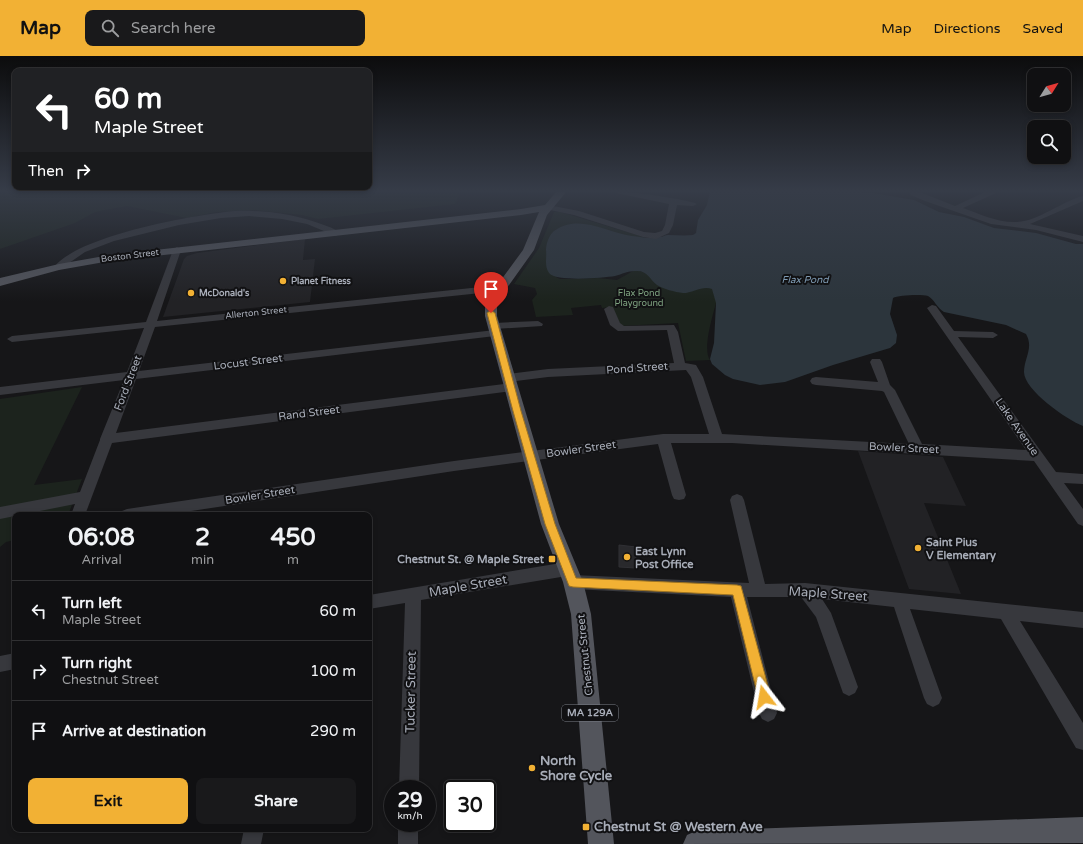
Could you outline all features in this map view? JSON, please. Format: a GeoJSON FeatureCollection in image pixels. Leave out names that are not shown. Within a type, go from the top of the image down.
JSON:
{"type":"FeatureCollection","features":[{"type":"Feature","properties":{"kind":"main road","name":"Boston Street"},"geometry":{"type":"LineString","coordinates":[[0,282],[89,261],[376,228]]}},
{"type":"Feature","properties":{"kind":"main road","name":"Chestnut Street"},"geometry":{"type":"LineString","coordinates":[[537,228],[528,250],[495,295],[491,305],[494,330],[550,524],[570,576],[581,614],[584,632],[601,844]]}},
{"type":"Feature","properties":{"kind":"main road"},"geometry":{"type":"LineString","coordinates":[[696,844],[1018,838],[1083,830]]}},
{"type":"Feature","properties":{"kind":"street"},"geometry":{"type":"LineString","coordinates":[[59,267],[72,255],[113,239],[155,228]]}},
{"type":"Feature","properties":{"kind":"street"},"geometry":{"type":"LineString","coordinates":[[325,228],[336,232]]}},
{"type":"Feature","properties":{"kind":"street"},"geometry":{"type":"LineString","coordinates":[[625,228],[656,236],[665,233],[668,228]]}},
{"type":"Feature","properties":{"kind":"street"},"geometry":{"type":"LineString","coordinates":[[1040,228],[1083,239]]}},
{"type":"Feature","properties":{"kind":"street","name":"Ford Street"},"geometry":{"type":"LineString","coordinates":[[79,512],[177,250]]}},
{"type":"Feature","properties":{"kind":"street","name":"Allerton Street"},"geometry":{"type":"LineString","coordinates":[[12,339],[150,323],[500,288]]}},
{"type":"Feature","properties":{"kind":"street","name":"Lake Avenue"},"geometry":{"type":"LineString","coordinates":[[932,308],[1083,520]]}},
{"type":"Feature","properties":{"kind":"street"},"geometry":{"type":"LineString","coordinates":[[609,309],[615,325],[622,329],[670,327],[673,332],[680,366]]}},
{"type":"Feature","properties":{"kind":"street","name":"Locust Street"},"geometry":{"type":"LineString","coordinates":[[0,392],[538,324]]}},
{"type":"Feature","properties":{"kind":"street"},"geometry":{"type":"LineString","coordinates":[[950,334],[993,335]]}},
{"type":"Feature","properties":{"kind":"street"},"geometry":{"type":"LineString","coordinates":[[876,362],[885,387],[889,390],[918,449]]}},
{"type":"Feature","properties":{"kind":"street","name":"Pond Street"},"geometry":{"type":"LineString","coordinates":[[510,383],[548,373],[688,366],[695,372],[717,438]]}},
{"type":"Feature","properties":{"kind":"street"},"geometry":{"type":"LineString","coordinates":[[816,381],[885,387]]}},
{"type":"Feature","properties":{"kind":"street","name":"Rand Street"},"geometry":{"type":"LineString","coordinates":[[106,439],[510,383]]}},
{"type":"Feature","properties":{"kind":"street","name":"Bowler Street"},"geometry":{"type":"LineString","coordinates":[[148,512],[531,456],[663,439],[717,438],[1038,456]]}},
{"type":"Feature","properties":{"kind":"street"},"geometry":{"type":"LineString","coordinates":[[663,439],[679,495]]}},
{"type":"Feature","properties":{"kind":"street"},"geometry":{"type":"LineString","coordinates":[[1052,477],[1083,479]]}},
{"type":"Feature","properties":{"kind":"street"},"geometry":{"type":"LineString","coordinates":[[0,513],[84,497]]}},
{"type":"Feature","properties":{"kind":"street"},"geometry":{"type":"LineString","coordinates":[[737,500],[759,591]]}},
{"type":"Feature","properties":{"kind":"street","name":"Maple Street"},"geometry":{"type":"LineString","coordinates":[[372,602],[570,576],[737,590],[806,590],[1083,620]]}},
{"type":"Feature","properties":{"kind":"street"},"geometry":{"type":"LineString","coordinates":[[737,590],[768,713]]}},
{"type":"Feature","properties":{"kind":"street"},"geometry":{"type":"LineString","coordinates":[[806,590],[823,612],[849,687]]}},
{"type":"Feature","properties":{"kind":"street","name":"Tucker Street"},"geometry":{"type":"LineString","coordinates":[[409,780],[414,595]]}},
{"type":"Feature","properties":{"kind":"street"},"geometry":{"type":"LineString","coordinates":[[899,599],[933,698]]}},
{"type":"Feature","properties":{"kind":"street"},"geometry":{"type":"LineString","coordinates":[[1006,612],[1083,741]]}},
{"type":"Feature","properties":{"kind":"street"},"geometry":{"type":"LineString","coordinates":[[0,664],[12,662]]}},
{"type":"Feature","properties":{"kind":"street"},"geometry":{"type":"LineString","coordinates":[[251,844],[253,832]]}},
{"type":"Feature","properties":{"kind":"street"},"geometry":{"type":"LineString","coordinates":[[408,832],[408,844]]}},
{"type":"Feature","properties":{"kind":"shaded area"},"geometry":{"type":"Polygon","coordinates":[[[305,239],[303,260],[315,259],[310,302],[163,317],[184,259],[187,256],[197,253],[305,239]]]}},
{"type":"Feature","properties":{"kind":"shaded area","name":"Saint Pius V Elementary"},"geometry":{"type":"Polygon","coordinates":[[[858,451],[943,457],[966,506],[924,503],[961,594],[909,589],[858,451]]]}},
{"type":"Feature","properties":{"kind":"green space"},"geometry":{"type":"Polygon","coordinates":[[[0,228],[61,228],[0,249],[0,228]]]}},
{"type":"Feature","properties":{"kind":"green space","name":"Flax Pond Playground"},"geometry":{"type":"Polygon","coordinates":[[[547,228],[613,228],[644,237],[556,277],[560,279],[598,278],[617,280],[635,270],[703,285],[719,291],[708,337],[707,346],[710,360],[686,361],[678,323],[621,326],[612,307],[602,308],[601,305],[571,308],[573,315],[536,317],[532,300],[537,294],[535,288],[514,284],[539,248],[547,228]]]}},
{"type":"Feature","properties":{"kind":"green space"},"geometry":{"type":"Polygon","coordinates":[[[82,387],[34,485],[82,479],[69,512],[12,512],[12,541],[6,542],[0,547],[0,399],[82,387]]]}},
{"type":"Feature","properties":{"kind":"water","name":"Flax Pond"},"geometry":{"type":"Polygon","coordinates":[[[560,228],[601,228],[622,234],[646,238],[657,238],[668,235],[693,235],[696,233],[697,228],[993,228],[1036,233],[1076,244],[1083,244],[1083,426],[1067,418],[1048,404],[1038,395],[1026,379],[1024,367],[1029,344],[1026,334],[1006,325],[944,312],[928,296],[910,295],[893,298],[890,314],[897,335],[896,343],[890,348],[833,365],[785,382],[760,385],[733,379],[725,375],[712,364],[710,359],[714,343],[716,303],[712,289],[705,288],[683,293],[673,291],[662,288],[657,285],[646,273],[639,271],[609,277],[580,279],[553,276],[547,270],[546,250],[548,240],[554,231],[560,228]]]}},
{"type":"Feature","properties":{"kind":"building","name":"East Lynn Post Office"},"geometry":{"type":"Polygon","coordinates":[[[619,545],[636,547],[636,568],[619,567],[619,545]]]}},
{"type":"Feature","properties":{"kind":"place","name":"Planet Fitness"},"geometry":{"type":"Point","coordinates":[283,281]}},
{"type":"Feature","properties":{"kind":"place","name":"McDonald's"},"geometry":{"type":"Point","coordinates":[191,293]}},
{"type":"Feature","properties":{"kind":"place","name":"Saint Pius V Elementary"},"geometry":{"type":"Point","coordinates":[918,548]}},
{"type":"Feature","properties":{"kind":"place","name":"East Lynn Post Office"},"geometry":{"type":"Point","coordinates":[627,557]}},
{"type":"Feature","properties":{"kind":"place","name":"Chestnut St. @ Maple Street"},"geometry":{"type":"Point","coordinates":[552,559]}},
{"type":"Feature","properties":{"kind":"place","name":"North Shore Cycle"},"geometry":{"type":"Point","coordinates":[532,768]}},
{"type":"Feature","properties":{"kind":"place","name":"Chestnut St @ Western Ave"},"geometry":{"type":"Point","coordinates":[586,827]}},
{"type":"Feature","properties":{"kind":"route"},"geometry":{"type":"LineString","coordinates":[[491,313],[492,323],[550,524],[573,582],[737,590],[764,697]]}}]}
